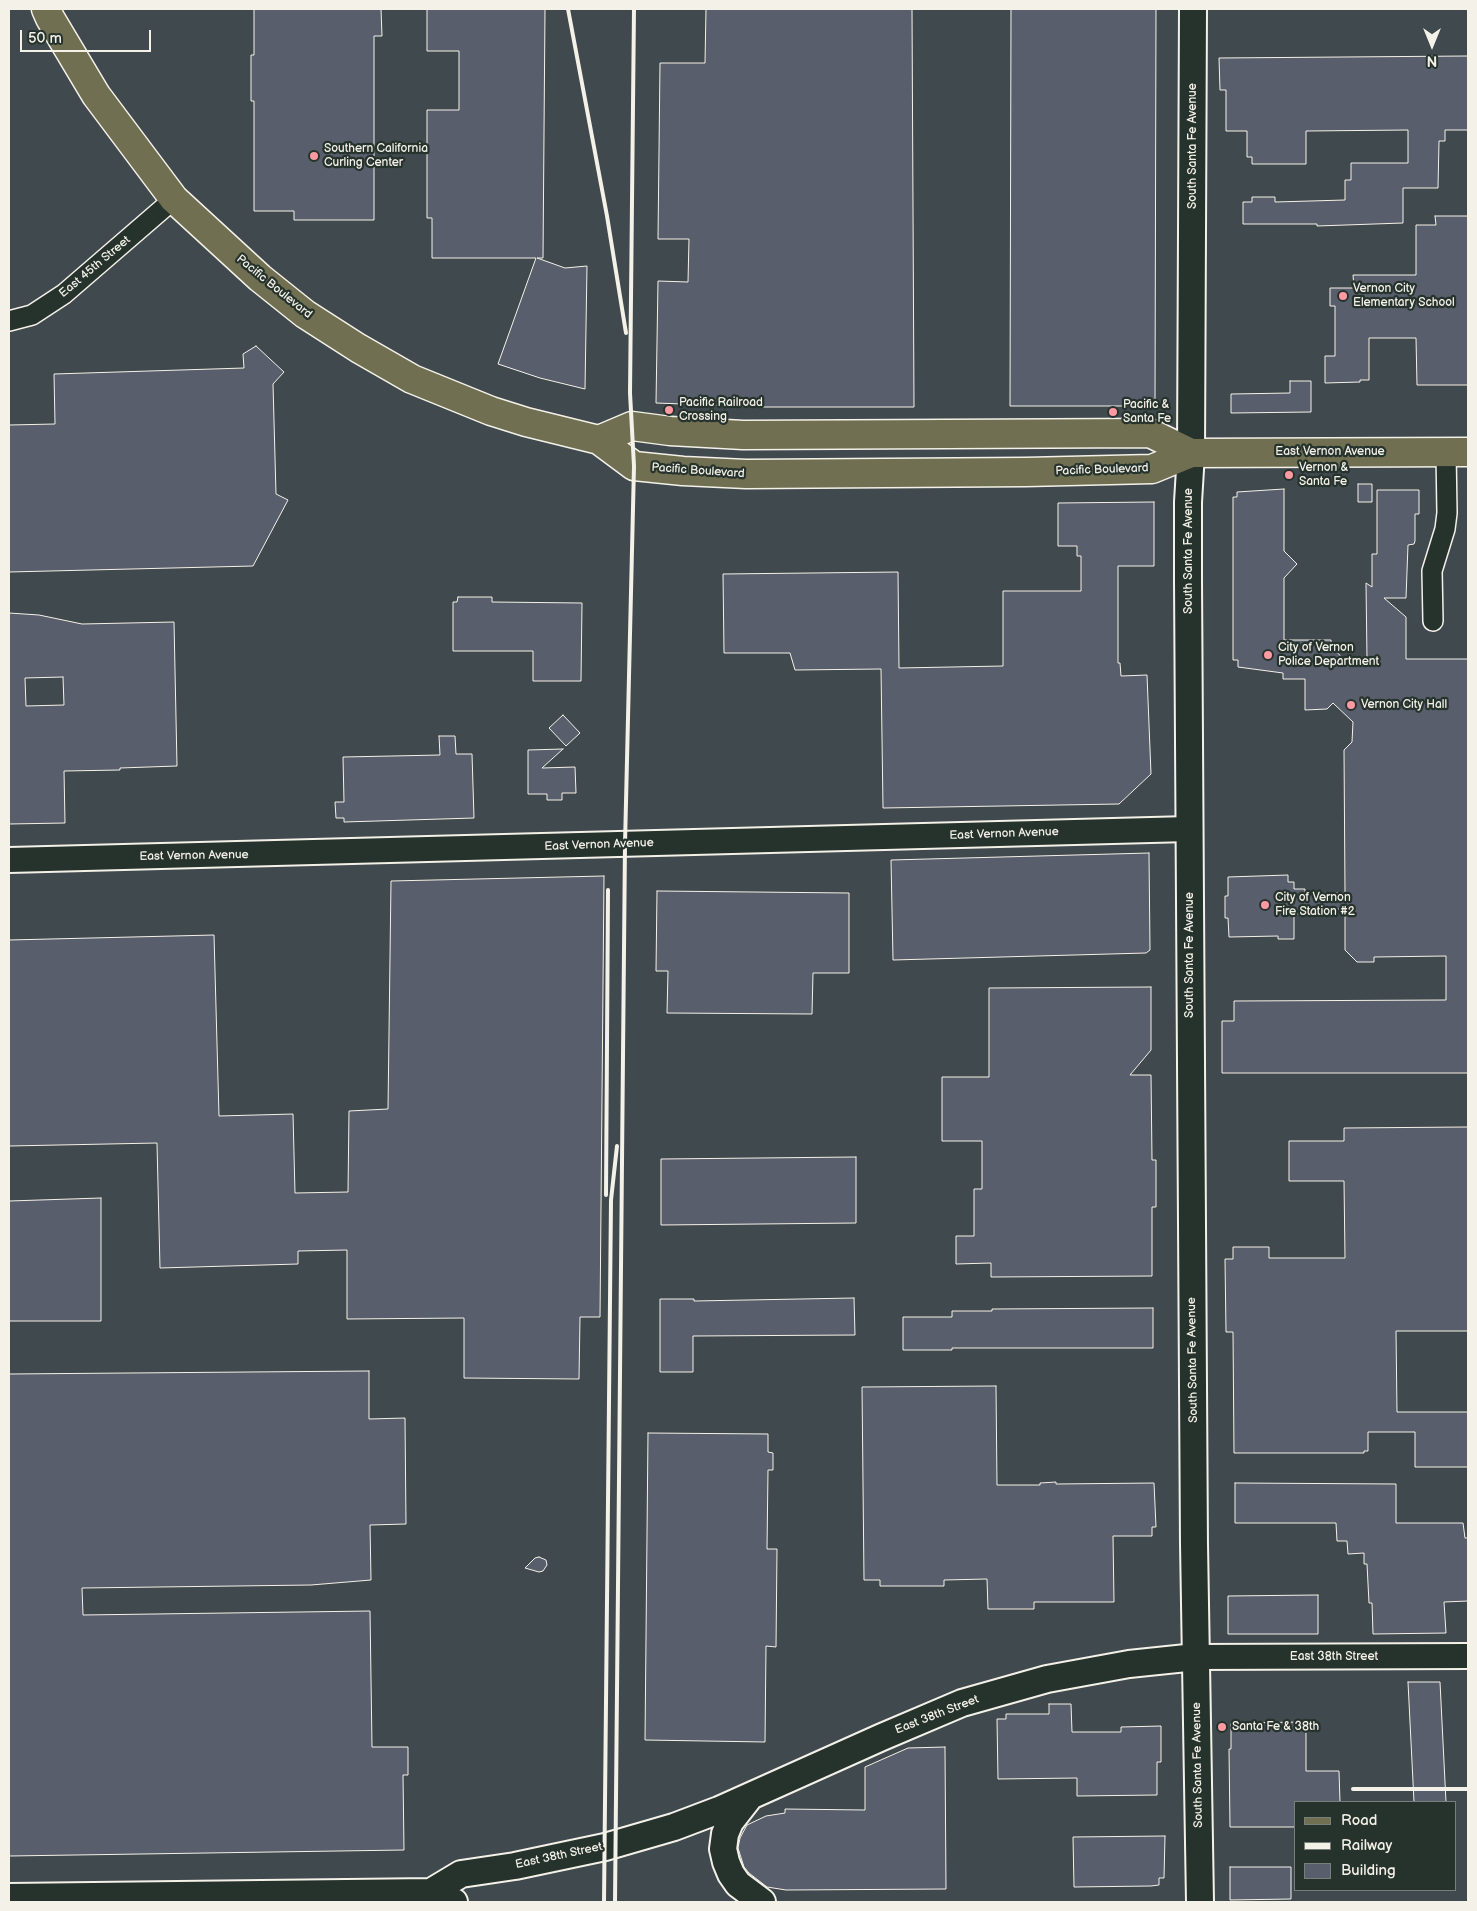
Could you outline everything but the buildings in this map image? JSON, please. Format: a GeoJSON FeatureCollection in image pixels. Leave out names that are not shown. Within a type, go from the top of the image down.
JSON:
{"type":"FeatureCollection","features":[{"type":"Feature","properties":{"kind":"main road","name":"Pacific Boulevard"},"geometry":{"type":"LineString","coordinates":[[46,9],[96,95],[174,199],[260,278],[305,314],[358,348],[412,379],[491,411],[526,422],[599,440],[634,466],[683,472],[746,474],[1152,469],[1191,453]]}},
{"type":"Feature","properties":{"kind":"main road","name":"South Santa Fe Avenue"},"geometry":{"type":"LineString","coordinates":[[1193,9],[1191,453],[1188,502],[1196,1657],[1200,1902]]}},
{"type":"Feature","properties":{"kind":"main road"},"geometry":{"type":"LineString","coordinates":[[599,440],[632,426],[670,432],[743,435],[1150,434],[1191,453]]}},
{"type":"Feature","properties":{"kind":"main road","name":"East Vernon Avenue"},"geometry":{"type":"LineString","coordinates":[[1191,453],[1457,452]]}},
{"type":"Feature","properties":{"kind":"main road","name":"East 38th Street"},"geometry":{"type":"LineString","coordinates":[[443,1897],[461,1874],[515,1866],[605,1847],[674,1827],[748,1798],[874,1740],[962,1703],[1055,1677],[1129,1664],[1196,1657]]}},
{"type":"Feature","properties":{"kind":"main road"},"geometry":{"type":"LineString","coordinates":[[748,1798],[730,1822],[725,1834],[723,1849],[731,1874],[738,1884],[762,1902]]}},
{"type":"Feature","properties":{"kind":"main road"},"geometry":{"type":"LineString","coordinates":[[9,1897],[443,1897]]}},
{"type":"Feature","properties":{"kind":"street","name":"East 45th Street"},"geometry":{"type":"LineString","coordinates":[[9,321],[32,316],[64,294],[174,199]]}},
{"type":"Feature","properties":{"kind":"street"},"geometry":{"type":"LineString","coordinates":[[1433,621],[1432,571],[1445,529],[1457,452]]}},
{"type":"Feature","properties":{"kind":"street","name":"East Vernon Avenue"},"geometry":{"type":"LineString","coordinates":[[9,860],[1190,829]]}},
{"type":"Feature","properties":{"kind":"street","name":"East 38th Street"},"geometry":{"type":"LineString","coordinates":[[1196,1657],[1468,1656]]}},
{"type":"Feature","properties":{"kind":"shaded area"},"geometry":{"type":"Polygon","coordinates":[[[9,9],[1468,9],[1468,1902],[9,1902],[9,9]]]}},
{"type":"Feature","properties":{"kind":"railway"},"geometry":{"type":"LineString","coordinates":[[568,9],[607,216],[626,333]]}},
{"type":"Feature","properties":{"kind":"railway"},"geometry":{"type":"LineString","coordinates":[[615,1902],[625,844],[634,466],[630,393],[634,9]]}},
{"type":"Feature","properties":{"kind":"railway"},"geometry":{"type":"LineString","coordinates":[[606,1195],[608,890]]}},
{"type":"Feature","properties":{"kind":"railway"},"geometry":{"type":"LineString","coordinates":[[604,1902],[611,1200],[617,1146]]}},
{"type":"Feature","properties":{"kind":"railway"},"geometry":{"type":"LineString","coordinates":[[1353,1789],[1468,1789]]}},
{"type":"Feature","properties":{"kind":"place","name":"Southern California Curling Center"},"geometry":{"type":"Point","coordinates":[314,156]}},
{"type":"Feature","properties":{"kind":"place","name":"Vernon City Elementary School"},"geometry":{"type":"Point","coordinates":[1343,296]}},
{"type":"Feature","properties":{"kind":"place","name":"Pacific Railroad Crossing"},"geometry":{"type":"Point","coordinates":[669,410]}},
{"type":"Feature","properties":{"kind":"place","name":"Pacific & Santa Fe"},"geometry":{"type":"Point","coordinates":[1113,412]}},
{"type":"Feature","properties":{"kind":"place","name":"Vernon & Santa Fe"},"geometry":{"type":"Point","coordinates":[1289,475]}},
{"type":"Feature","properties":{"kind":"place","name":"City of Vernon Police Department"},"geometry":{"type":"Point","coordinates":[1268,655]}},
{"type":"Feature","properties":{"kind":"place","name":"Vernon City Hall"},"geometry":{"type":"Point","coordinates":[1351,705]}},
{"type":"Feature","properties":{"kind":"place","name":"City of Vernon Fire Station #2"},"geometry":{"type":"Point","coordinates":[1265,905]}},
{"type":"Feature","properties":{"kind":"place","name":"Santa Fe & 38th"},"geometry":{"type":"Point","coordinates":[1222,1727]}}]}
